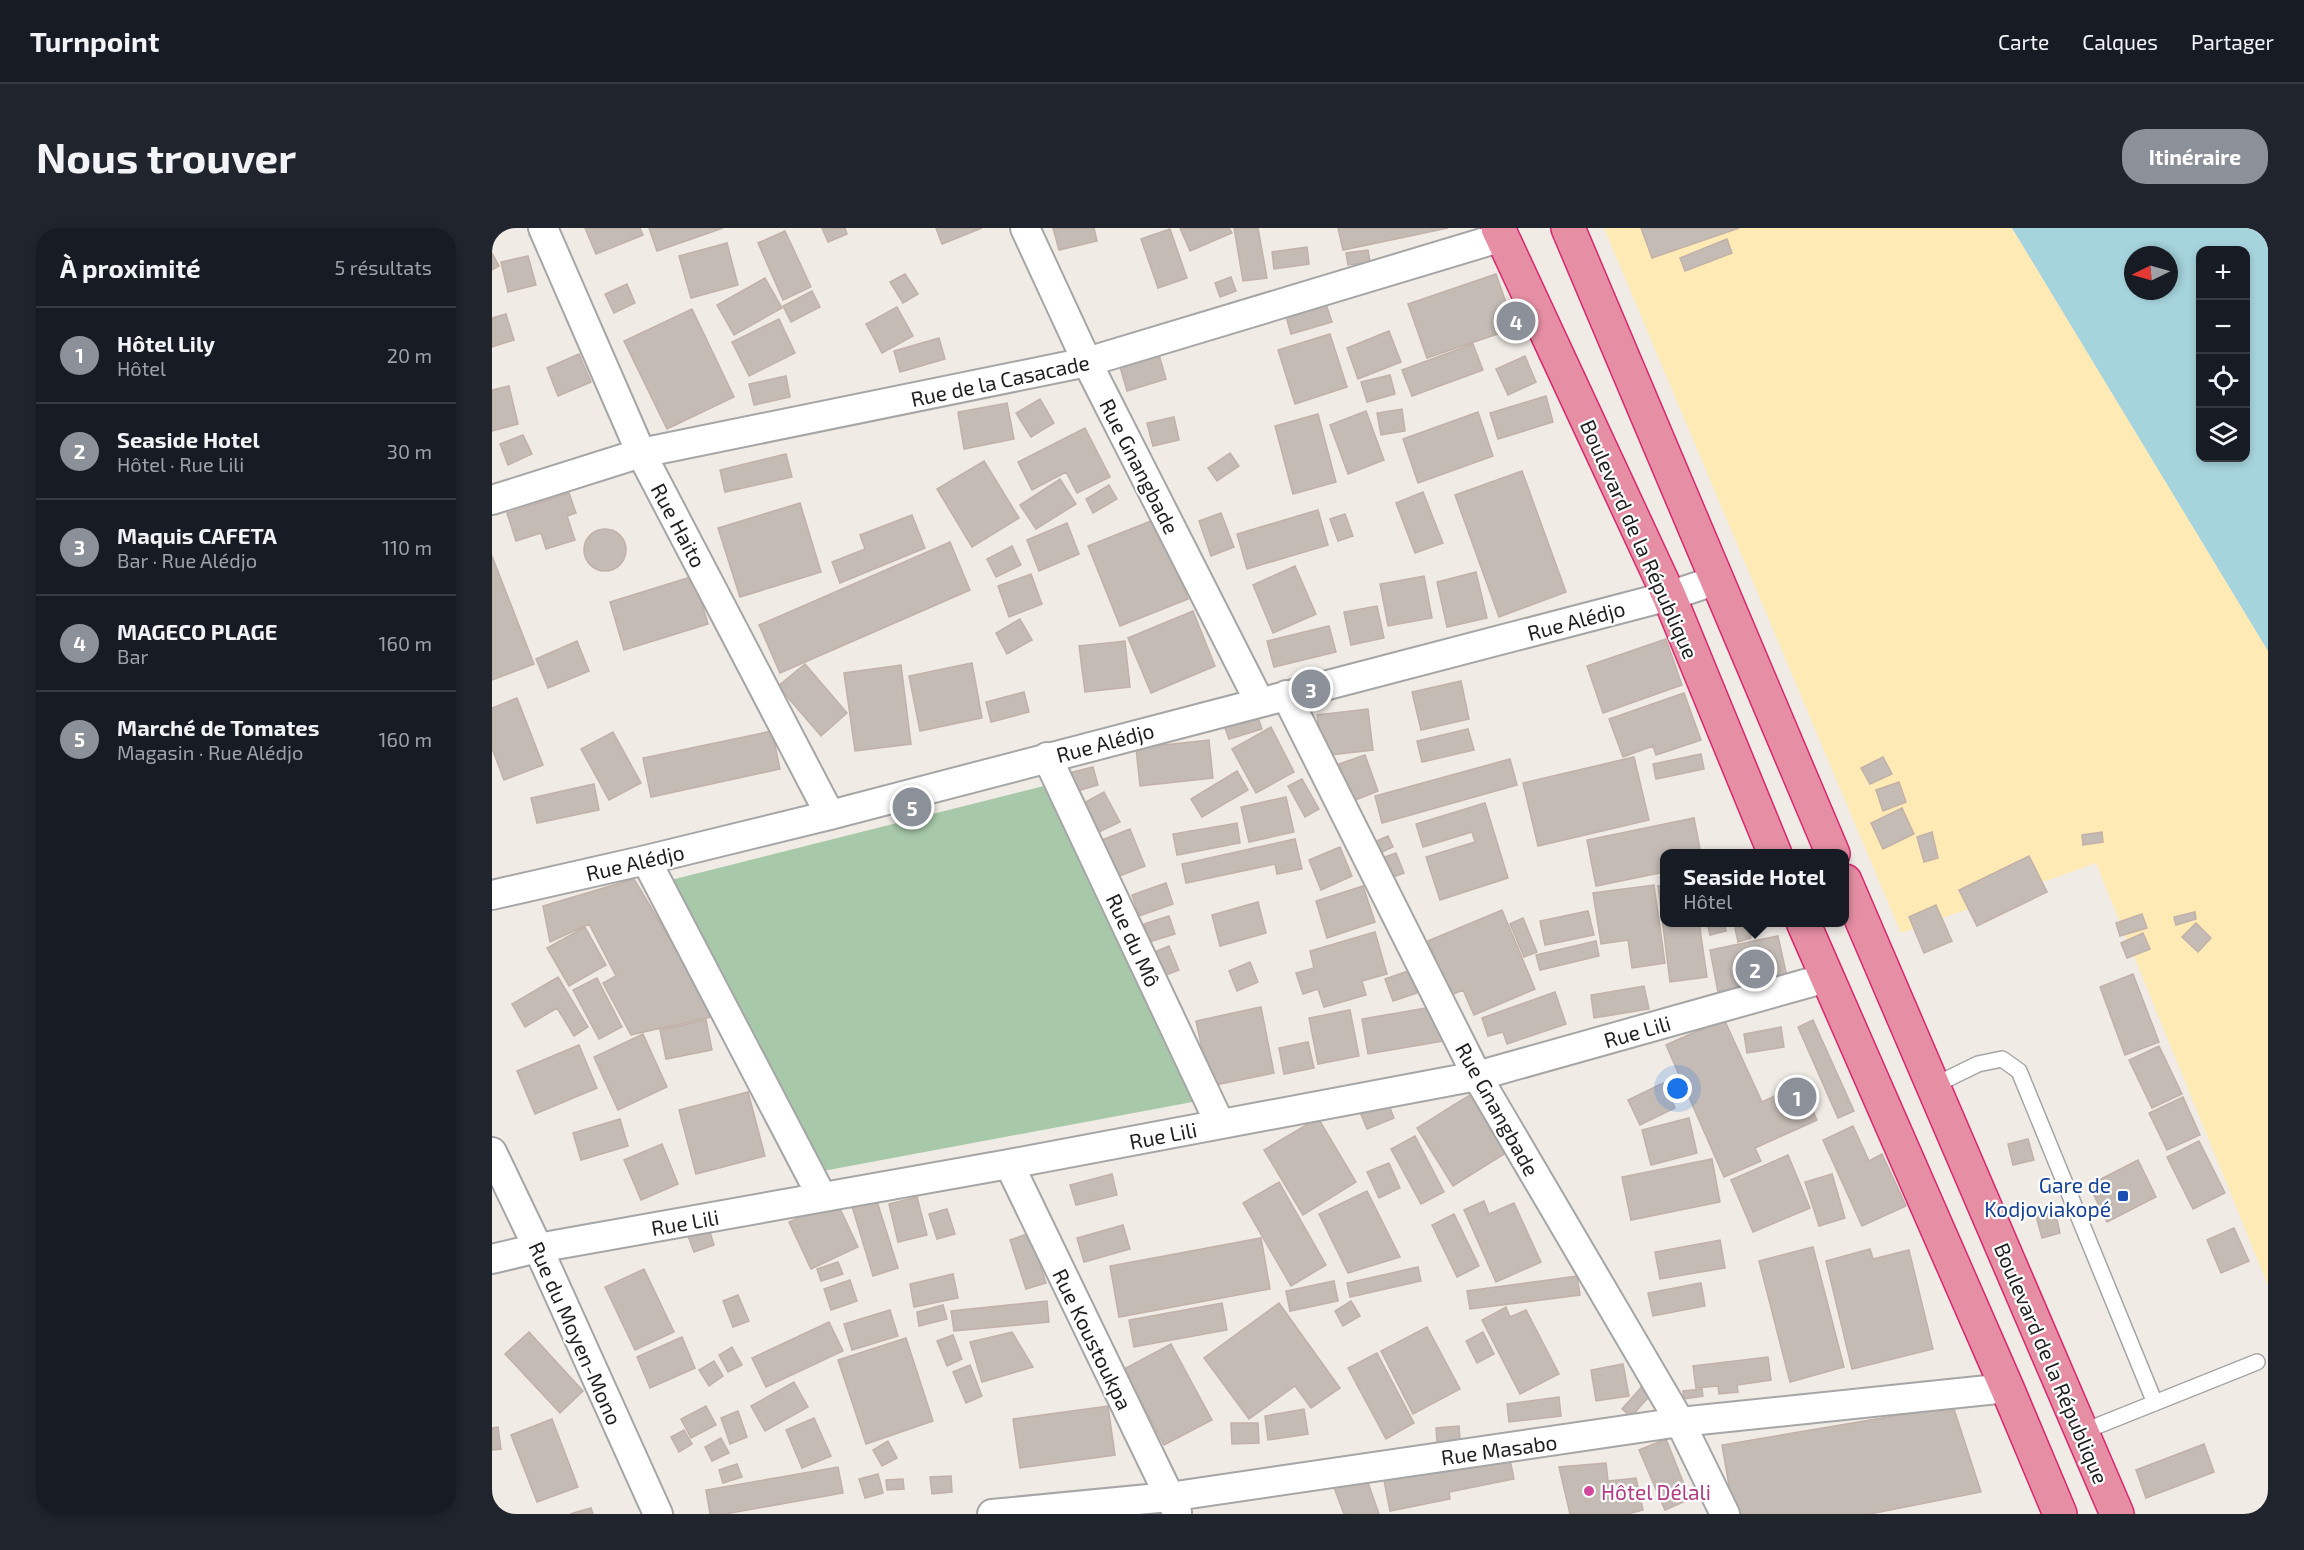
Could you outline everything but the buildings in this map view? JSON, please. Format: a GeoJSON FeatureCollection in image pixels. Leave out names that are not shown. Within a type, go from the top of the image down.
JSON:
{"type":"FeatureCollection","features":[{"type":"Feature","properties":{"kind":"highway"},"geometry":{"type":"LineString","coordinates":[[1568,228],[1831,849]]}},
{"type":"Feature","properties":{"kind":"highway","name":"Boulevard de la République"},"geometry":{"type":"LineString","coordinates":[[1500,232],[1669,596],[1773,849]]}},
{"type":"Feature","properties":{"kind":"highway","name":"Boulevard de la République"},"geometry":{"type":"LineString","coordinates":[[1849,890],[2117,1514]]}},
{"type":"Feature","properties":{"kind":"highway"},"geometry":{"type":"LineString","coordinates":[[1805,927],[2060,1514]]}},
{"type":"Feature","properties":{"kind":"street","name":"Rue Haito"},"geometry":{"type":"LineString","coordinates":[[543,228],[641,453],[830,815]]}},
{"type":"Feature","properties":{"kind":"street","name":"Rue Gnangbade"},"geometry":{"type":"LineString","coordinates":[[1025,228],[1088,362],[1477,1076],[1680,1422],[1725,1514]]}},
{"type":"Feature","properties":{"kind":"street","name":"Rue de la Casacade"},"geometry":{"type":"LineString","coordinates":[[492,500],[641,453],[1088,362],[1500,232]]}},
{"type":"Feature","properties":{"kind":"street","name":"Rue Alédjo"},"geometry":{"type":"LineString","coordinates":[[492,895],[830,815],[1669,596],[1717,580]]}},
{"type":"Feature","properties":{"kind":"street","name":"Rue du Mô"},"geometry":{"type":"LineString","coordinates":[[1047,757],[1220,1124]]}},
{"type":"Feature","properties":{"kind":"street"},"geometry":{"type":"LineString","coordinates":[[646,860],[822,1197]]}},
{"type":"Feature","properties":{"kind":"street","name":"Rue Lili"},"geometry":{"type":"LineString","coordinates":[[492,1259],[538,1248],[1009,1164],[1477,1076],[1826,978]]}},
{"type":"Feature","properties":{"kind":"street","name":"Rue du Moyen-Mono"},"geometry":{"type":"LineString","coordinates":[[492,1152],[658,1514]]}},
{"type":"Feature","properties":{"kind":"street","name":"Rue Koustoukpa"},"geometry":{"type":"LineString","coordinates":[[1009,1164],[1174,1505]]}},
{"type":"Feature","properties":{"kind":"street","name":"Rue Masabo"},"geometry":{"type":"LineString","coordinates":[[992,1514],[1174,1505],[1680,1422],[2007,1388]]}},
{"type":"Feature","properties":{"kind":"lane"},"geometry":{"type":"LineString","coordinates":[[1933,1086],[1978,1064],[2002,1059],[2019,1071],[2155,1403]]}},
{"type":"Feature","properties":{"kind":"lane"},"geometry":{"type":"LineString","coordinates":[[2082,1432],[2257,1362]]}},
{"type":"Feature","properties":{"kind":"sand"},"geometry":{"type":"Polygon","coordinates":[[[1604,228],[2012,228],[2268,651],[2268,1285],[2096,863],[1901,933],[1604,228]]]}},
{"type":"Feature","properties":{"kind":"green space"},"geometry":{"type":"Polygon","coordinates":[[[1052,784],[1203,1100],[823,1171],[667,881],[1052,784]]]}},
{"type":"Feature","properties":{"kind":"water"},"geometry":{"type":"Polygon","coordinates":[[[2012,228],[2268,228],[2268,651],[2012,228]]]}},
{"type":"Feature","properties":{"kind":"place","name":"MAGECO PLAGE"},"geometry":{"type":"Point","coordinates":[1516,321]}},
{"type":"Feature","properties":{"kind":"place","name":"Maquis CAFETA"},"geometry":{"type":"Point","coordinates":[1311,689]}},
{"type":"Feature","properties":{"kind":"place","name":"Marché de Tomates"},"geometry":{"type":"Point","coordinates":[912,807]}},
{"type":"Feature","properties":{"kind":"place","name":"Seaside Hotel"},"geometry":{"type":"Point","coordinates":[1755,969]}},
{"type":"Feature","properties":{"kind":"place","name":"Hôtel Lily"},"geometry":{"type":"Point","coordinates":[1797,1097]}},
{"type":"Feature","properties":{"kind":"place","name":"Gare de Kodjoviakopé"},"geometry":{"type":"Point","coordinates":[2123,1196]}},
{"type":"Feature","properties":{"kind":"place","name":"Hôtel Délali"},"geometry":{"type":"Point","coordinates":[1589,1491]}}]}
